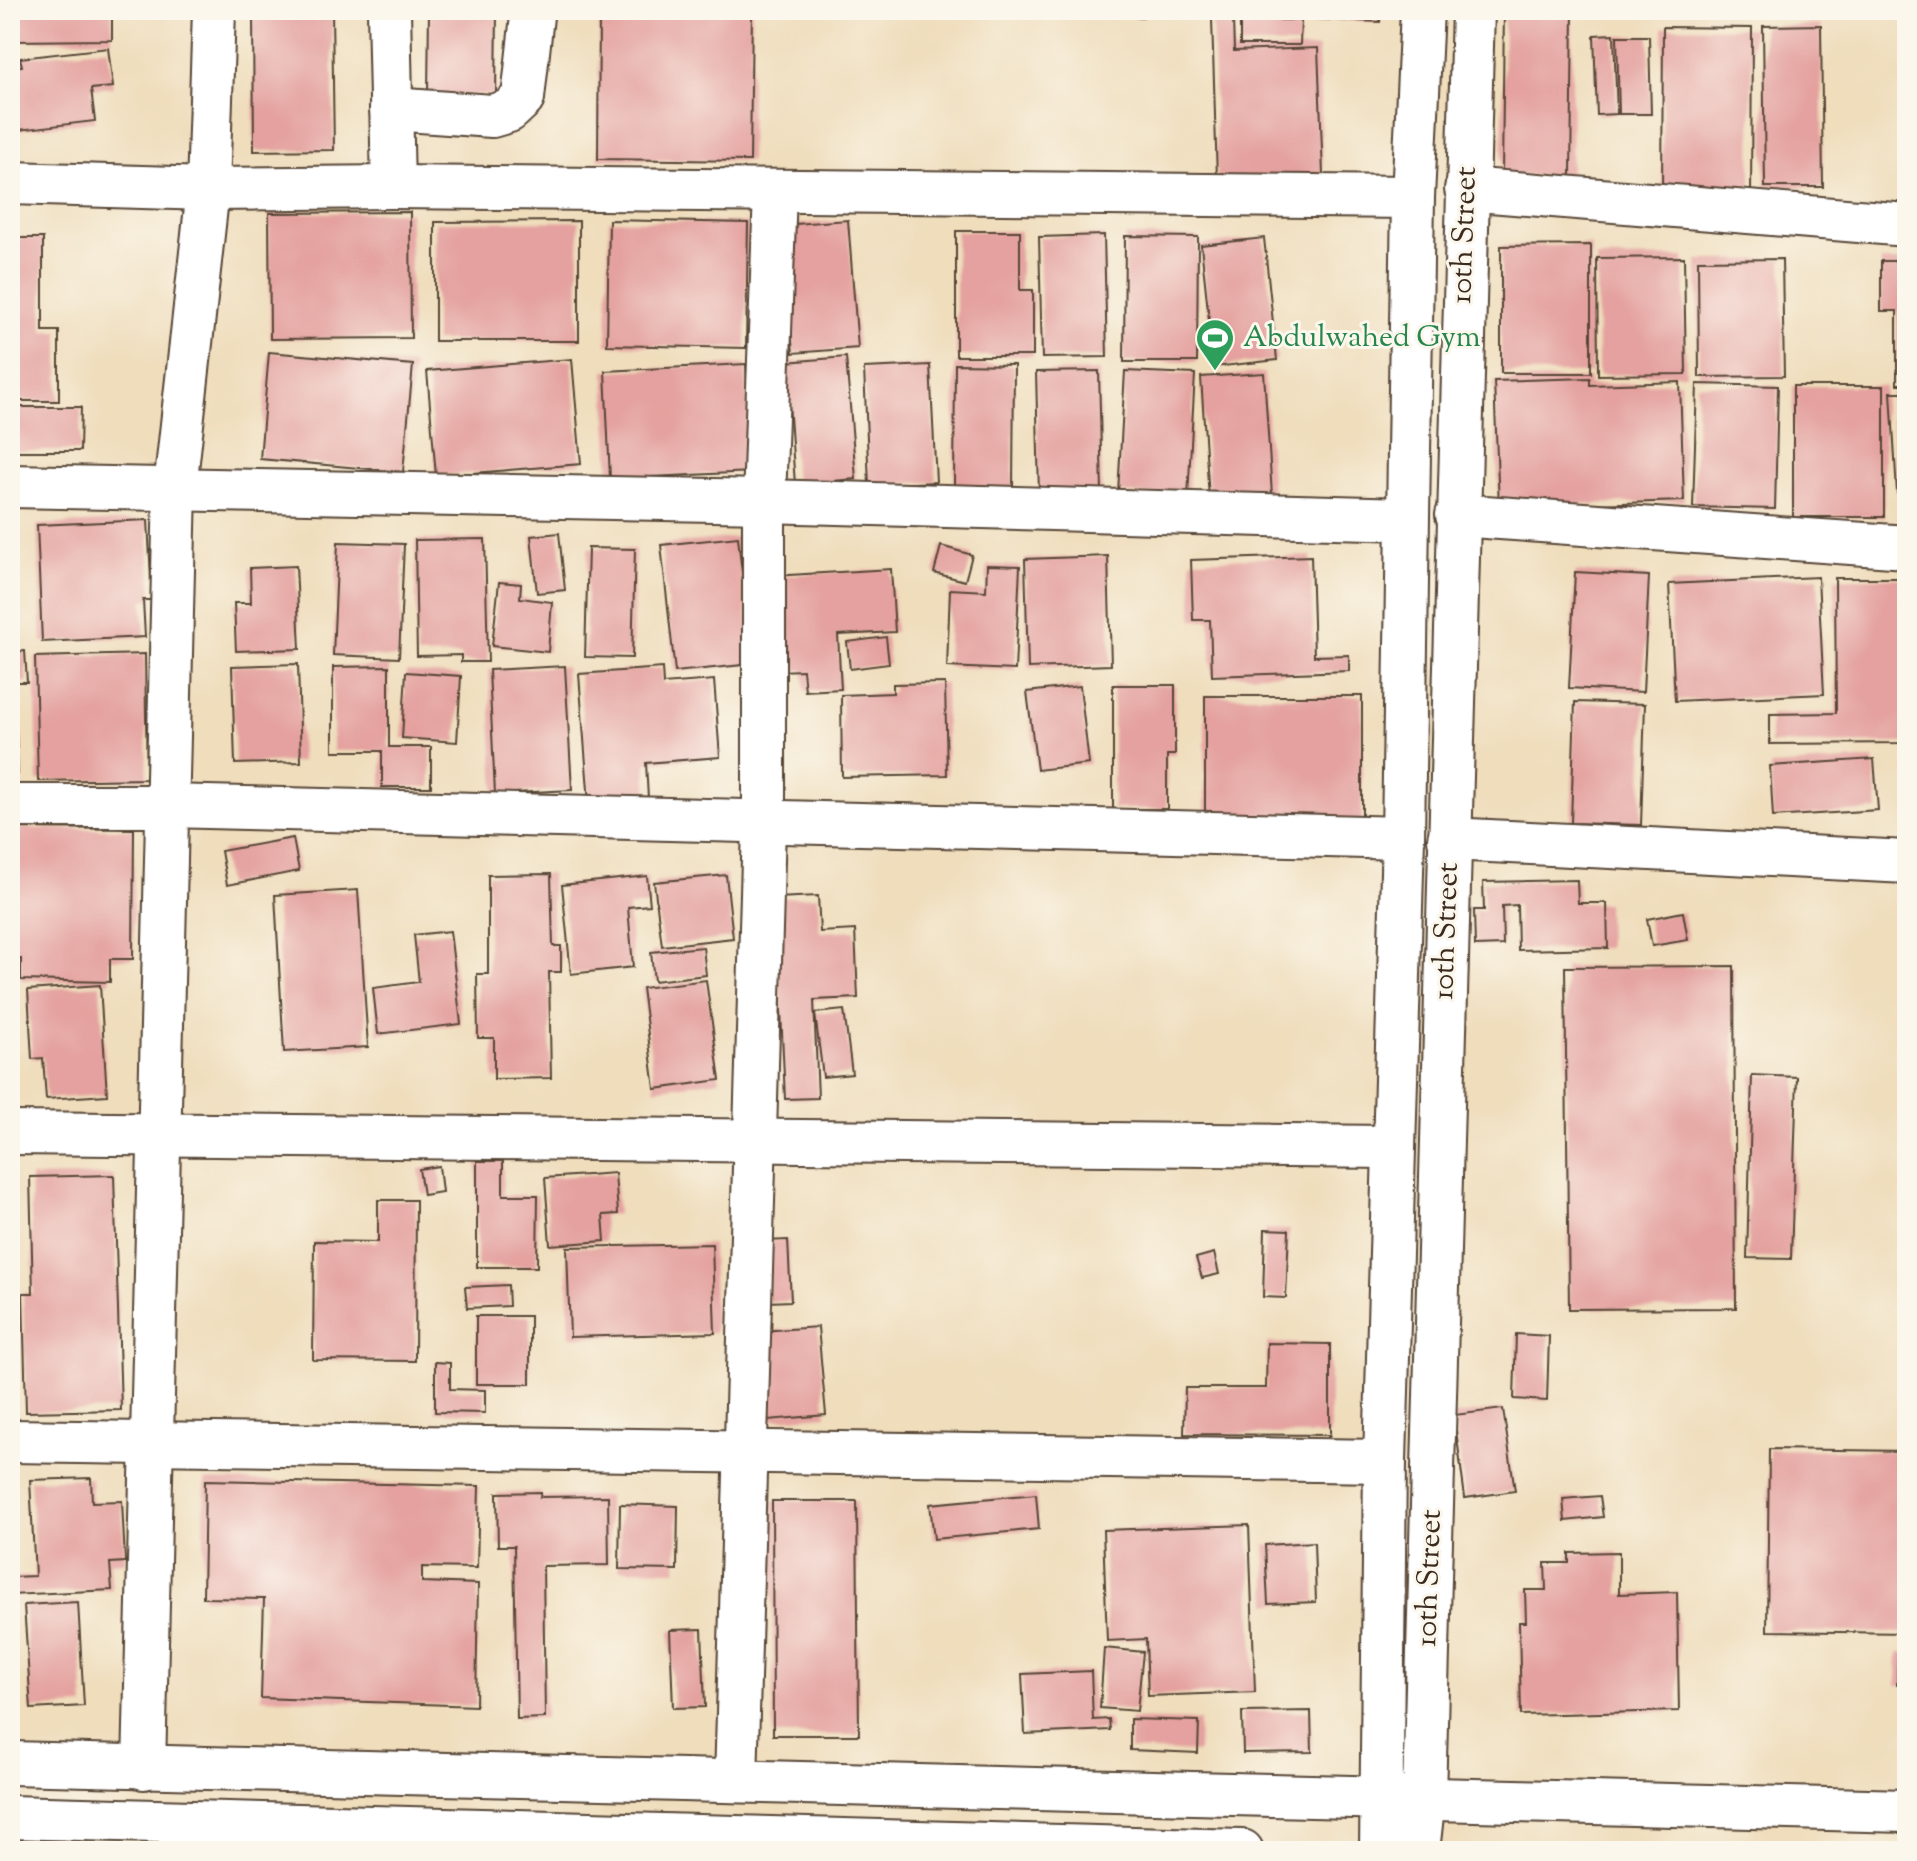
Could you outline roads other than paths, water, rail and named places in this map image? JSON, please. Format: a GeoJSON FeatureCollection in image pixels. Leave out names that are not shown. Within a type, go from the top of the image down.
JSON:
{"type":"FeatureCollection","features":[{"type":"Feature","properties":{"kind":"street"},"geometry":{"type":"LineString","coordinates":[[144,1768],[175,488],[208,189],[214,10]]}},
{"type":"Feature","properties":{"kind":"street"},"geometry":{"type":"LineString","coordinates":[[389,10],[393,187]]}},
{"type":"Feature","properties":{"kind":"street","name":"10th Street"},"geometry":{"type":"LineString","coordinates":[[1381,1851],[1385,1461],[1403,838],[1413,197],[1422,10]]}},
{"type":"Feature","properties":{"kind":"street","name":"10th Street"},"geometry":{"type":"LineString","coordinates":[[1418,1851],[1424,1797],[1473,10]]}},
{"type":"Feature","properties":{"kind":"street"},"geometry":{"type":"LineString","coordinates":[[391,109],[492,116],[509,111],[523,98],[532,16]]}},
{"type":"Feature","properties":{"kind":"street"},"geometry":{"type":"LineString","coordinates":[[10,183],[208,189],[393,187],[1413,197]]}},
{"type":"Feature","properties":{"kind":"street"},"geometry":{"type":"LineString","coordinates":[[1466,189],[1907,225]]}},
{"type":"Feature","properties":{"kind":"street"},"geometry":{"type":"LineString","coordinates":[[736,1781],[763,819],[764,501],[775,191]]}},
{"type":"Feature","properties":{"kind":"street"},"geometry":{"type":"LineString","coordinates":[[10,486],[764,501],[1407,519]]}},
{"type":"Feature","properties":{"kind":"street"},"geometry":{"type":"LineString","coordinates":[[1457,515],[1907,547]]}},
{"type":"Feature","properties":{"kind":"street"},"geometry":{"type":"LineString","coordinates":[[10,806],[168,806],[763,819],[1403,838]]}},
{"type":"Feature","properties":{"kind":"street"},"geometry":{"type":"LineString","coordinates":[[1449,839],[1907,862]]}},
{"type":"Feature","properties":{"kind":"street"},"geometry":{"type":"LineString","coordinates":[[10,1133],[752,1138],[1393,1147]]}},
{"type":"Feature","properties":{"kind":"street"},"geometry":{"type":"LineString","coordinates":[[10,1441],[1385,1461]]}},
{"type":"Feature","properties":{"kind":"street"},"geometry":{"type":"LineString","coordinates":[[10,1763],[1907,1811]]}},
{"type":"Feature","properties":{"kind":"street"},"geometry":{"type":"LineString","coordinates":[[10,1817],[203,1836],[1242,1851]]}},
{"type":"Feature","properties":{"kind":"place","name":"Abdulwahed Gym"},"geometry":{"type":"Point","coordinates":[1215,372]}}]}
